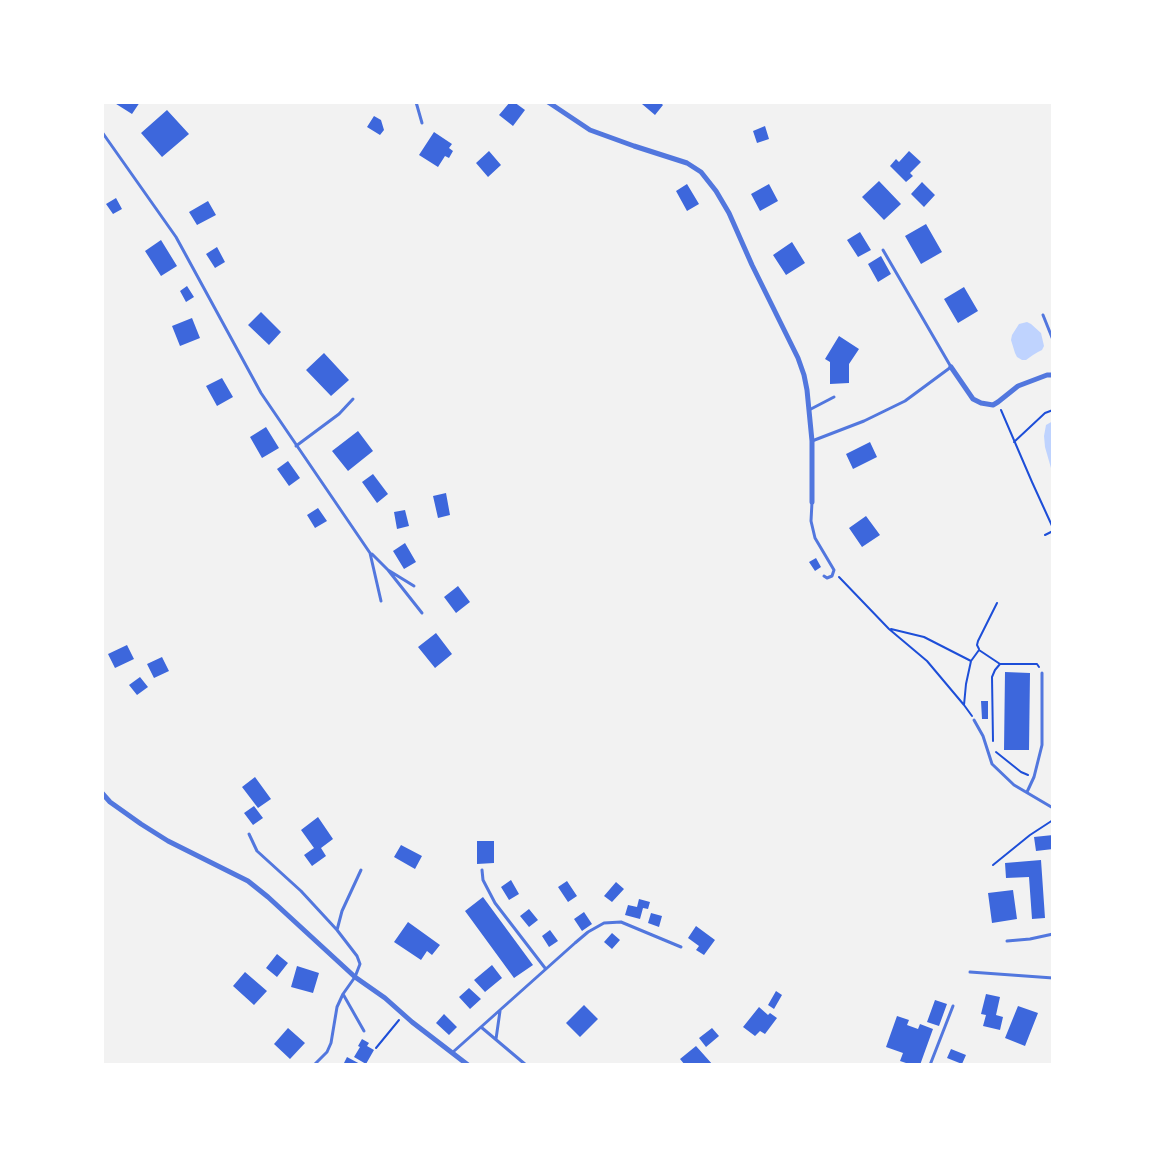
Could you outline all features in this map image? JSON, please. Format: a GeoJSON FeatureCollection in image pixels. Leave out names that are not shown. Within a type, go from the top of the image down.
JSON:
{"type":"FeatureCollection","features":[{"type":"Feature","properties":{"kind":"street"},"geometry":{"type":"LineString","coordinates":[[548,102],[590,130],[687,163],[701,172],[716,191],[729,213],[804,375],[812,441],[812,502]]}},
{"type":"Feature","properties":{"kind":"street"},"geometry":{"type":"LineString","coordinates":[[951,367],[973,399],[993,405],[1018,386],[1053,375]]}},
{"type":"Feature","properties":{"kind":"street"},"geometry":{"type":"LineString","coordinates":[[102,793],[110,802],[168,841],[248,882],[268,897],[355,977],[385,998],[468,1065]]}},
{"type":"Feature","properties":{"kind":"lane"},"geometry":{"type":"LineString","coordinates":[[416,102],[422,123]]}},
{"type":"Feature","properties":{"kind":"lane"},"geometry":{"type":"LineString","coordinates":[[102,132],[176,237],[261,393],[296,446],[370,553],[388,570],[422,613]]}},
{"type":"Feature","properties":{"kind":"lane"},"geometry":{"type":"LineString","coordinates":[[812,441],[864,421],[905,400],[951,367],[883,250]]}},
{"type":"Feature","properties":{"kind":"lane"},"geometry":{"type":"LineString","coordinates":[[1043,315],[1053,340]]}},
{"type":"Feature","properties":{"kind":"lane"},"geometry":{"type":"LineString","coordinates":[[809,410],[834,397]]}},
{"type":"Feature","properties":{"kind":"lane"},"geometry":{"type":"LineString","coordinates":[[296,446],[339,414],[353,399]]}},
{"type":"Feature","properties":{"kind":"lane"},"geometry":{"type":"LineString","coordinates":[[812,502],[811,521],[815,538],[834,570],[832,576],[827,578],[824,576]]}},
{"type":"Feature","properties":{"kind":"lane"},"geometry":{"type":"LineString","coordinates":[[370,553],[381,601]]}},
{"type":"Feature","properties":{"kind":"lane"},"geometry":{"type":"LineString","coordinates":[[388,570],[414,586]]}},
{"type":"Feature","properties":{"kind":"lane"},"geometry":{"type":"LineString","coordinates":[[1027,793],[1034,777],[1042,745],[1042,673]]}},
{"type":"Feature","properties":{"kind":"lane"},"geometry":{"type":"LineString","coordinates":[[974,720],[983,736],[992,764],[1014,785],[1053,808]]}},
{"type":"Feature","properties":{"kind":"lane"},"geometry":{"type":"LineString","coordinates":[[249,834],[257,851],[301,891],[337,930],[357,956],[360,964],[337,1007],[331,1043],[327,1052],[314,1065]]}},
{"type":"Feature","properties":{"kind":"lane"},"geometry":{"type":"LineString","coordinates":[[337,930],[342,911],[361,870]]}},
{"type":"Feature","properties":{"kind":"lane"},"geometry":{"type":"LineString","coordinates":[[482,870],[483,880],[495,903],[545,968]]}},
{"type":"Feature","properties":{"kind":"lane"},"geometry":{"type":"LineString","coordinates":[[452,1053],[545,968],[588,932],[604,923],[621,922],[681,947]]}},
{"type":"Feature","properties":{"kind":"lane"},"geometry":{"type":"LineString","coordinates":[[1007,941],[1053,934]]}},
{"type":"Feature","properties":{"kind":"lane"},"geometry":{"type":"LineString","coordinates":[[970,972],[1053,978]]}},
{"type":"Feature","properties":{"kind":"lane"},"geometry":{"type":"LineString","coordinates":[[343,994],[364,1031]]}},
{"type":"Feature","properties":{"kind":"lane"},"geometry":{"type":"LineString","coordinates":[[930,1065],[953,1006]]}},
{"type":"Feature","properties":{"kind":"lane"},"geometry":{"type":"LineString","coordinates":[[496,1039],[500,1009]]}},
{"type":"Feature","properties":{"kind":"lane"},"geometry":{"type":"LineString","coordinates":[[481,1027],[526,1065]]}},
{"type":"Feature","properties":{"kind":"path"},"geometry":{"type":"LineString","coordinates":[[998,402],[1053,530],[1045,535]]}},
{"type":"Feature","properties":{"kind":"path"},"geometry":{"type":"LineString","coordinates":[[1014,442],[1045,413],[1053,410]]}},
{"type":"Feature","properties":{"kind":"path"},"geometry":{"type":"LineString","coordinates":[[834,570],[889,629],[927,661],[974,720]]}},
{"type":"Feature","properties":{"kind":"path"},"geometry":{"type":"LineString","coordinates":[[1053,597],[1053,608]]}},
{"type":"Feature","properties":{"kind":"path"},"geometry":{"type":"LineString","coordinates":[[997,603],[978,641],[979,650],[1000,664],[1037,664],[1042,673]]}},
{"type":"Feature","properties":{"kind":"path"},"geometry":{"type":"LineString","coordinates":[[889,629],[924,637],[971,661]]}},
{"type":"Feature","properties":{"kind":"path"},"geometry":{"type":"LineString","coordinates":[[964,705],[971,661],[979,650]]}},
{"type":"Feature","properties":{"kind":"path"},"geometry":{"type":"LineString","coordinates":[[1000,664],[992,677],[993,747],[1021,772],[1034,777]]}},
{"type":"Feature","properties":{"kind":"path"},"geometry":{"type":"LineString","coordinates":[[993,865],[1030,835],[1053,820]]}},
{"type":"Feature","properties":{"kind":"path"},"geometry":{"type":"LineString","coordinates":[[376,1048],[398,1021]]}},
{"type":"Feature","properties":{"kind":"water"},"geometry":{"type":"Polygon","coordinates":[[[1027,322],[1041,333],[1044,346],[1042,350],[1022,360],[1017,357],[1011,340],[1019,324],[1027,322]]]}},
{"type":"Feature","properties":{"kind":"water"},"geometry":{"type":"Polygon","coordinates":[[[1053,421],[1053,475],[1044,436],[1046,425],[1053,421]]]}},
{"type":"Feature","properties":{"kind":"building"},"geometry":{"type":"Polygon","coordinates":[[[113,102],[140,102],[132,114],[113,102]]]}},
{"type":"Feature","properties":{"kind":"building"},"geometry":{"type":"Polygon","coordinates":[[[510,102],[514,102],[525,110],[513,126],[499,115],[510,102]]]}},
{"type":"Feature","properties":{"kind":"building"},"geometry":{"type":"Polygon","coordinates":[[[660,102],[663,105],[655,115],[642,104],[660,102]]]}},
{"type":"Feature","properties":{"kind":"building"},"geometry":{"type":"Polygon","coordinates":[[[167,110],[189,134],[162,157],[141,133],[167,110]]]}},
{"type":"Feature","properties":{"kind":"building"},"geometry":{"type":"Polygon","coordinates":[[[374,116],[381,120],[384,130],[380,135],[367,127],[374,116]]]}},
{"type":"Feature","properties":{"kind":"building"},"geometry":{"type":"Polygon","coordinates":[[[765,126],[769,139],[757,143],[753,131],[765,126]]]}},
{"type":"Feature","properties":{"kind":"building"},"geometry":{"type":"Polygon","coordinates":[[[434,132],[452,144],[449,148],[453,151],[449,158],[445,156],[438,167],[419,155],[434,132]]]}},
{"type":"Feature","properties":{"kind":"building"},"geometry":{"type":"Polygon","coordinates":[[[489,151],[501,165],[488,177],[476,163],[489,151]]]}},
{"type":"Feature","properties":{"kind":"building"},"geometry":{"type":"Polygon","coordinates":[[[909,151],[921,162],[910,173],[913,176],[906,182],[890,166],[896,159],[899,162],[909,151]]]}},
{"type":"Feature","properties":{"kind":"building"},"geometry":{"type":"Polygon","coordinates":[[[879,181],[901,204],[884,220],[862,197],[879,181]]]}},
{"type":"Feature","properties":{"kind":"building"},"geometry":{"type":"Polygon","coordinates":[[[922,182],[935,195],[924,207],[911,194],[922,182]]]}},
{"type":"Feature","properties":{"kind":"building"},"geometry":{"type":"Polygon","coordinates":[[[687,184],[699,204],[687,211],[676,191],[687,184]]]}},
{"type":"Feature","properties":{"kind":"building"},"geometry":{"type":"Polygon","coordinates":[[[769,184],[778,201],[760,211],[751,194],[769,184]]]}},
{"type":"Feature","properties":{"kind":"building"},"geometry":{"type":"Polygon","coordinates":[[[116,198],[122,209],[113,214],[106,204],[116,198]]]}},
{"type":"Feature","properties":{"kind":"building"},"geometry":{"type":"Polygon","coordinates":[[[208,201],[216,215],[197,225],[189,212],[208,201]]]}},
{"type":"Feature","properties":{"kind":"building"},"geometry":{"type":"Polygon","coordinates":[[[926,224],[942,252],[921,264],[905,236],[926,224]]]}},
{"type":"Feature","properties":{"kind":"building"},"geometry":{"type":"Polygon","coordinates":[[[860,232],[871,250],[858,257],[847,240],[860,232]]]}},
{"type":"Feature","properties":{"kind":"building"},"geometry":{"type":"Polygon","coordinates":[[[161,240],[177,266],[161,276],[145,251],[161,240]]]}},
{"type":"Feature","properties":{"kind":"building"},"geometry":{"type":"Polygon","coordinates":[[[792,242],[805,263],[786,275],[773,255],[792,242]]]}},
{"type":"Feature","properties":{"kind":"building"},"geometry":{"type":"Polygon","coordinates":[[[217,247],[225,262],[215,268],[206,254],[217,247]]]}},
{"type":"Feature","properties":{"kind":"building"},"geometry":{"type":"Polygon","coordinates":[[[881,256],[891,274],[878,282],[868,264],[881,256]]]}},
{"type":"Feature","properties":{"kind":"building"},"geometry":{"type":"Polygon","coordinates":[[[187,286],[194,297],[186,302],[180,291],[187,286]]]}},
{"type":"Feature","properties":{"kind":"building"},"geometry":{"type":"Polygon","coordinates":[[[964,287],[978,311],[958,323],[944,299],[964,287]]]}},
{"type":"Feature","properties":{"kind":"building"},"geometry":{"type":"Polygon","coordinates":[[[261,312],[281,332],[269,345],[248,325],[261,312]]]}},
{"type":"Feature","properties":{"kind":"building"},"geometry":{"type":"Polygon","coordinates":[[[192,318],[200,338],[180,346],[172,326],[192,318]]]}},
{"type":"Feature","properties":{"kind":"building"},"geometry":{"type":"Polygon","coordinates":[[[839,336],[859,349],[849,364],[849,383],[830,384],[830,362],[825,359],[839,336]]]}},
{"type":"Feature","properties":{"kind":"building"},"geometry":{"type":"Polygon","coordinates":[[[324,353],[349,380],[331,396],[306,370],[324,353]]]}},
{"type":"Feature","properties":{"kind":"building"},"geometry":{"type":"Polygon","coordinates":[[[222,378],[233,397],[217,406],[206,386],[222,378]]]}},
{"type":"Feature","properties":{"kind":"building"},"geometry":{"type":"Polygon","coordinates":[[[266,427],[279,448],[262,458],[250,437],[266,427]]]}},
{"type":"Feature","properties":{"kind":"building"},"geometry":{"type":"Polygon","coordinates":[[[358,431],[373,451],[348,471],[332,451],[358,431]]]}},
{"type":"Feature","properties":{"kind":"building"},"geometry":{"type":"Polygon","coordinates":[[[870,442],[877,457],[853,469],[846,454],[870,442]]]}},
{"type":"Feature","properties":{"kind":"building"},"geometry":{"type":"Polygon","coordinates":[[[288,461],[300,478],[289,486],[277,469],[288,461]]]}},
{"type":"Feature","properties":{"kind":"building"},"geometry":{"type":"Polygon","coordinates":[[[373,474],[388,494],[377,503],[362,482],[373,474]]]}},
{"type":"Feature","properties":{"kind":"building"},"geometry":{"type":"Polygon","coordinates":[[[446,493],[450,515],[438,518],[433,496],[446,493]]]}},
{"type":"Feature","properties":{"kind":"building"},"geometry":{"type":"Polygon","coordinates":[[[318,508],[327,521],[315,528],[307,515],[318,508]]]}},
{"type":"Feature","properties":{"kind":"building"},"geometry":{"type":"Polygon","coordinates":[[[405,510],[409,526],[397,529],[394,512],[405,510]]]}},
{"type":"Feature","properties":{"kind":"building"},"geometry":{"type":"Polygon","coordinates":[[[866,516],[880,535],[862,547],[849,528],[866,516]]]}},
{"type":"Feature","properties":{"kind":"building"},"geometry":{"type":"Polygon","coordinates":[[[405,543],[416,562],[404,569],[393,551],[405,543]]]}},
{"type":"Feature","properties":{"kind":"building"},"geometry":{"type":"Polygon","coordinates":[[[816,558],[821,567],[815,571],[809,562],[816,558]]]}},
{"type":"Feature","properties":{"kind":"building"},"geometry":{"type":"Polygon","coordinates":[[[458,586],[470,602],[456,613],[444,597],[458,586]]]}},
{"type":"Feature","properties":{"kind":"building"},"geometry":{"type":"Polygon","coordinates":[[[436,633],[452,654],[435,668],[418,647],[436,633]]]}},
{"type":"Feature","properties":{"kind":"building"},"geometry":{"type":"Polygon","coordinates":[[[127,645],[134,659],[115,668],[108,654],[127,645]]]}},
{"type":"Feature","properties":{"kind":"building"},"geometry":{"type":"Polygon","coordinates":[[[162,657],[169,671],[154,678],[147,664],[162,657]]]}},
{"type":"Feature","properties":{"kind":"building"},"geometry":{"type":"Polygon","coordinates":[[[1005,672],[1030,673],[1029,750],[1004,750],[1005,672]]]}},
{"type":"Feature","properties":{"kind":"building"},"geometry":{"type":"Polygon","coordinates":[[[140,677],[148,687],[137,695],[129,685],[140,677]]]}},
{"type":"Feature","properties":{"kind":"building"},"geometry":{"type":"Polygon","coordinates":[[[981,701],[988,701],[988,719],[982,719],[981,701]]]}},
{"type":"Feature","properties":{"kind":"building"},"geometry":{"type":"Polygon","coordinates":[[[255,777],[271,799],[258,808],[242,787],[255,777]]]}},
{"type":"Feature","properties":{"kind":"building"},"geometry":{"type":"Polygon","coordinates":[[[254,806],[263,818],[253,825],[244,813],[254,806]]]}},
{"type":"Feature","properties":{"kind":"building"},"geometry":{"type":"Polygon","coordinates":[[[318,817],[333,839],[321,848],[326,856],[312,866],[304,855],[314,848],[301,830],[318,817]]]}},
{"type":"Feature","properties":{"kind":"building"},"geometry":{"type":"Polygon","coordinates":[[[1053,835],[1053,849],[1036,851],[1034,837],[1053,835]]]}},
{"type":"Feature","properties":{"kind":"building"},"geometry":{"type":"Polygon","coordinates":[[[477,841],[494,841],[494,863],[477,864],[477,841]]]}},
{"type":"Feature","properties":{"kind":"building"},"geometry":{"type":"Polygon","coordinates":[[[401,845],[422,856],[415,869],[394,857],[401,845]]]}},
{"type":"Feature","properties":{"kind":"building"},"geometry":{"type":"Polygon","coordinates":[[[1041,860],[1045,918],[1032,919],[1029,877],[1006,878],[1005,863],[1041,860]]]}},
{"type":"Feature","properties":{"kind":"building"},"geometry":{"type":"Polygon","coordinates":[[[511,880],[519,894],[509,900],[501,887],[511,880]]]}},
{"type":"Feature","properties":{"kind":"building"},"geometry":{"type":"Polygon","coordinates":[[[567,881],[577,896],[568,902],[558,887],[567,881]]]}},
{"type":"Feature","properties":{"kind":"building"},"geometry":{"type":"Polygon","coordinates":[[[616,882],[624,889],[612,902],[604,896],[616,882]]]}},
{"type":"Feature","properties":{"kind":"building"},"geometry":{"type":"Polygon","coordinates":[[[1013,890],[1017,919],[992,923],[988,893],[1013,890]]]}},
{"type":"Feature","properties":{"kind":"building"},"geometry":{"type":"Polygon","coordinates":[[[483,897],[533,965],[514,978],[465,911],[483,897]]]}},
{"type":"Feature","properties":{"kind":"building"},"geometry":{"type":"Polygon","coordinates":[[[639,899],[650,902],[648,909],[643,908],[640,919],[625,915],[628,905],[637,907],[639,899]]]}},
{"type":"Feature","properties":{"kind":"building"},"geometry":{"type":"Polygon","coordinates":[[[529,909],[538,920],[529,927],[520,916],[529,909]]]}},
{"type":"Feature","properties":{"kind":"building"},"geometry":{"type":"Polygon","coordinates":[[[584,912],[592,924],[582,931],[574,919],[584,912]]]}},
{"type":"Feature","properties":{"kind":"building"},"geometry":{"type":"Polygon","coordinates":[[[651,913],[662,916],[659,927],[648,923],[651,913]]]}},
{"type":"Feature","properties":{"kind":"building"},"geometry":{"type":"Polygon","coordinates":[[[408,922],[440,945],[432,955],[427,951],[421,960],[394,942],[408,922]]]}},
{"type":"Feature","properties":{"kind":"building"},"geometry":{"type":"Polygon","coordinates":[[[696,926],[715,940],[704,955],[696,950],[699,946],[688,938],[696,926]]]}},
{"type":"Feature","properties":{"kind":"building"},"geometry":{"type":"Polygon","coordinates":[[[550,930],[558,941],[549,947],[542,936],[550,930]]]}},
{"type":"Feature","properties":{"kind":"building"},"geometry":{"type":"Polygon","coordinates":[[[612,933],[620,940],[612,949],[604,942],[612,933]]]}},
{"type":"Feature","properties":{"kind":"building"},"geometry":{"type":"Polygon","coordinates":[[[277,954],[288,963],[277,977],[266,968],[277,954]]]}},
{"type":"Feature","properties":{"kind":"building"},"geometry":{"type":"Polygon","coordinates":[[[492,965],[502,978],[485,992],[474,980],[492,965]]]}},
{"type":"Feature","properties":{"kind":"building"},"geometry":{"type":"Polygon","coordinates":[[[297,966],[319,973],[313,993],[291,987],[297,966]]]}},
{"type":"Feature","properties":{"kind":"building"},"geometry":{"type":"Polygon","coordinates":[[[245,972],[267,991],[254,1005],[233,986],[245,972]]]}},
{"type":"Feature","properties":{"kind":"building"},"geometry":{"type":"Polygon","coordinates":[[[469,988],[481,999],[470,1009],[459,997],[469,988]]]}},
{"type":"Feature","properties":{"kind":"building"},"geometry":{"type":"Polygon","coordinates":[[[776,991],[782,995],[774,1009],[768,1005],[776,991]]]}},
{"type":"Feature","properties":{"kind":"building"},"geometry":{"type":"Polygon","coordinates":[[[986,994],[1000,997],[996,1015],[1003,1017],[1000,1030],[983,1026],[986,1015],[981,1014],[986,994]]]}},
{"type":"Feature","properties":{"kind":"building"},"geometry":{"type":"Polygon","coordinates":[[[935,1000],[947,1004],[939,1026],[927,1022],[935,1000]]]}},
{"type":"Feature","properties":{"kind":"building"},"geometry":{"type":"Polygon","coordinates":[[[584,1005],[598,1019],[580,1037],[566,1023],[584,1005]]]}},
{"type":"Feature","properties":{"kind":"building"},"geometry":{"type":"Polygon","coordinates":[[[1018,1006],[1038,1013],[1025,1046],[1005,1038],[1018,1006]]]}},
{"type":"Feature","properties":{"kind":"building"},"geometry":{"type":"Polygon","coordinates":[[[759,1007],[768,1015],[770,1013],[777,1018],[765,1034],[760,1031],[755,1036],[743,1027],[759,1007]]]}},
{"type":"Feature","properties":{"kind":"building"},"geometry":{"type":"Polygon","coordinates":[[[444,1014],[457,1027],[449,1035],[436,1023],[444,1014]]]}},
{"type":"Feature","properties":{"kind":"building"},"geometry":{"type":"Polygon","coordinates":[[[897,1016],[909,1020],[907,1025],[918,1029],[920,1024],[933,1029],[920,1065],[900,1061],[903,1053],[886,1047],[897,1016]]]}},
{"type":"Feature","properties":{"kind":"building"},"geometry":{"type":"Polygon","coordinates":[[[288,1028],[305,1043],[290,1059],[274,1044],[288,1028]]]}},
{"type":"Feature","properties":{"kind":"building"},"geometry":{"type":"Polygon","coordinates":[[[712,1028],[719,1036],[706,1047],[699,1038],[712,1028]]]}},
{"type":"Feature","properties":{"kind":"building"},"geometry":{"type":"Polygon","coordinates":[[[362,1039],[374,1050],[366,1064],[354,1057],[362,1039]]]}},
{"type":"Feature","properties":{"kind":"building"},"geometry":{"type":"Polygon","coordinates":[[[696,1046],[713,1065],[685,1065],[680,1059],[696,1046]]]}},
{"type":"Feature","properties":{"kind":"building"},"geometry":{"type":"Polygon","coordinates":[[[951,1049],[966,1055],[962,1064],[947,1058],[951,1049]]]}},
{"type":"Feature","properties":{"kind":"building"},"geometry":{"type":"Polygon","coordinates":[[[347,1057],[362,1065],[343,1065],[347,1057]]]}}]}
